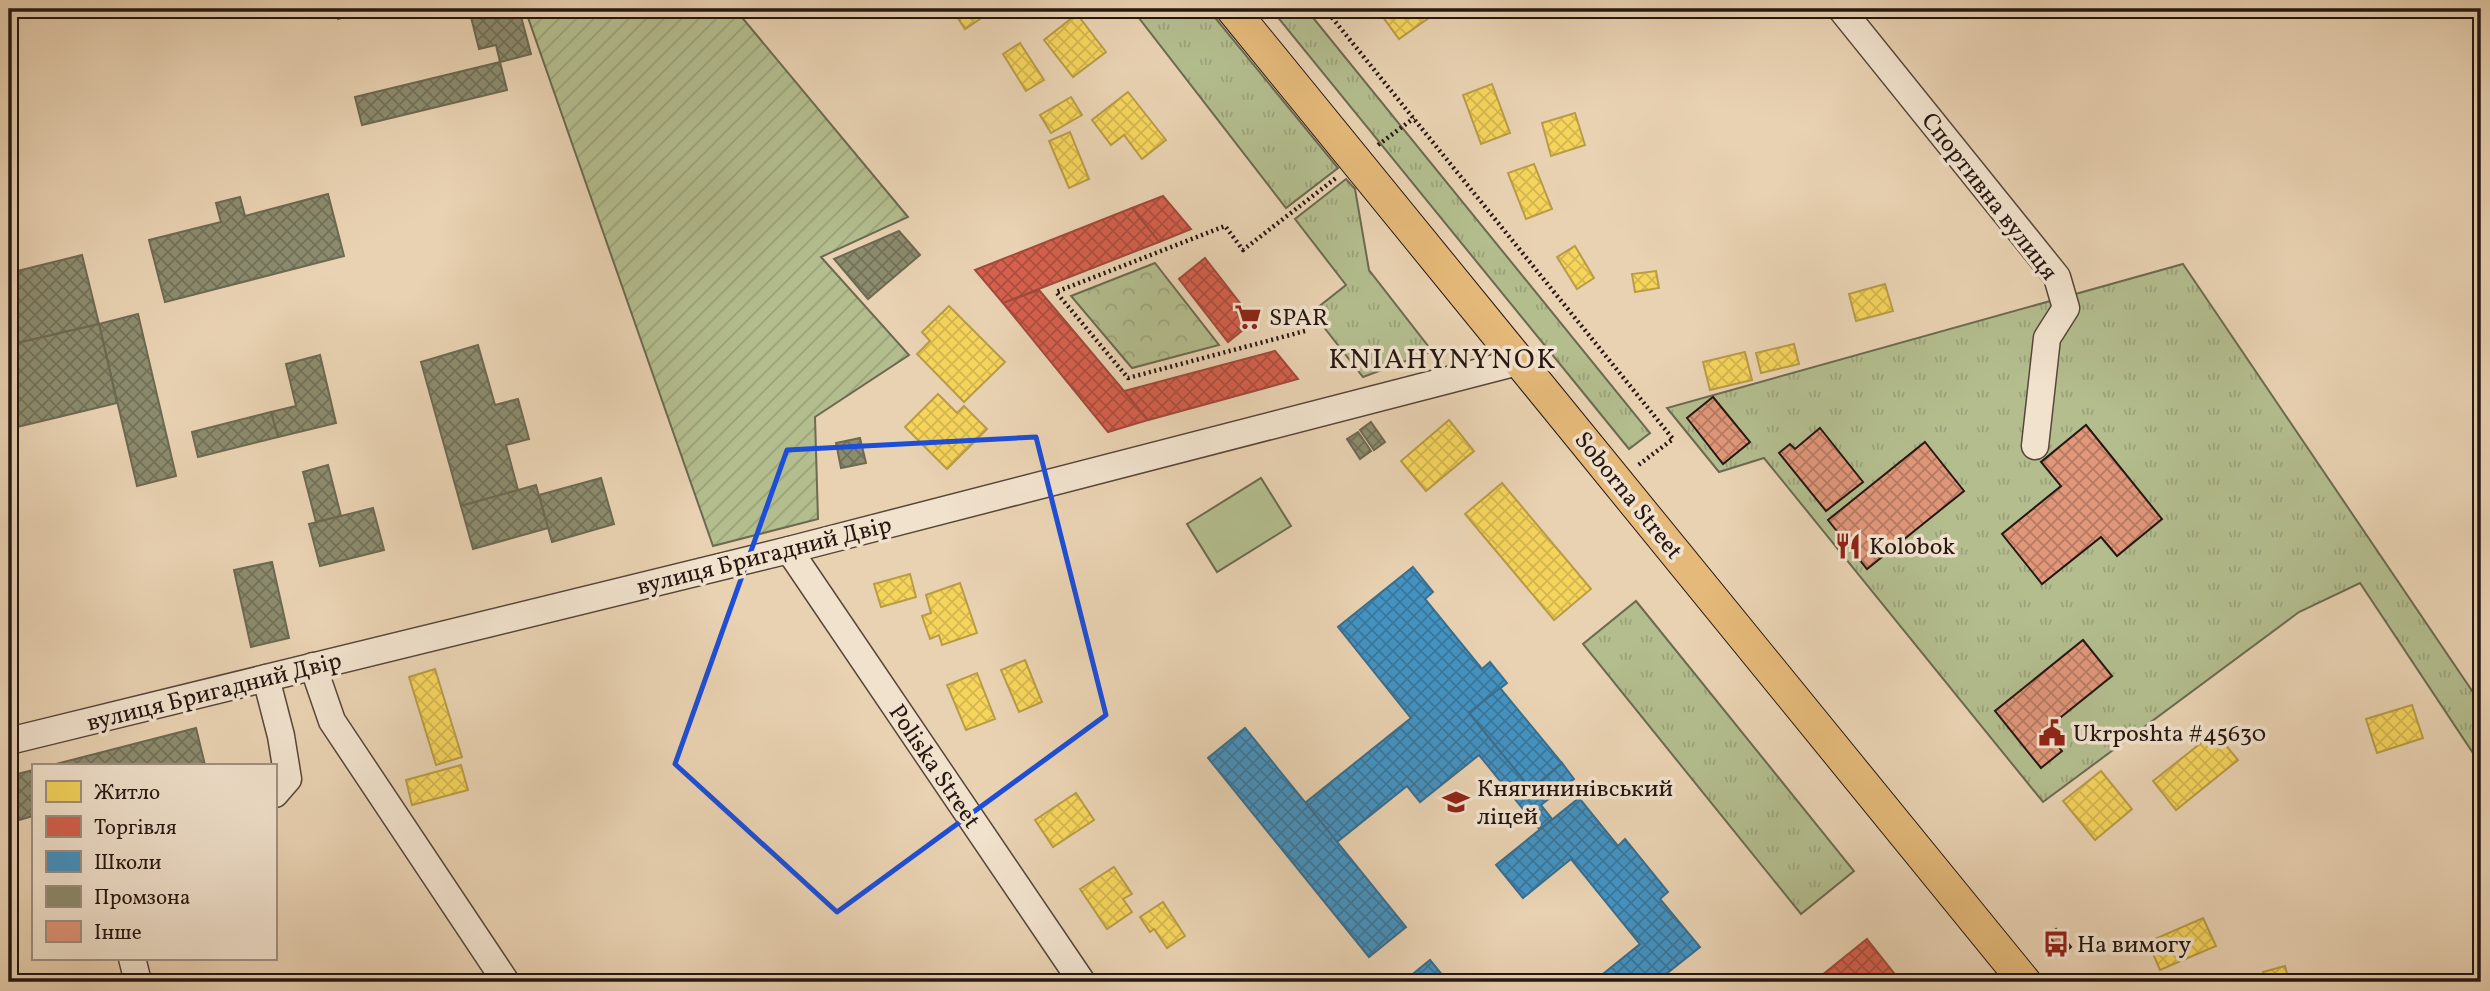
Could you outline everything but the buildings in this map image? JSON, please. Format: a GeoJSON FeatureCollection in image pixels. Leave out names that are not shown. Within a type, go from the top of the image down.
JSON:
{"type":"FeatureCollection","features":[{"type":"Feature","properties":{"kind":"main road","name":"Soborna Street"},"geometry":{"type":"LineString","coordinates":[[1232,9],[2025,982]]}},
{"type":"Feature","properties":{"kind":"street","name":"Спортивна вулиця"},"geometry":{"type":"LineString","coordinates":[[1841,9],[2057,277],[2066,308],[2047,338],[2035,446]]}},
{"type":"Feature","properties":{"kind":"street","name":"вулиця Бригадний Двір"},"geometry":{"type":"LineString","coordinates":[[9,741],[789,550],[1518,362]]}},
{"type":"Feature","properties":{"kind":"street","name":"Poliska Street"},"geometry":{"type":"LineString","coordinates":[[789,550],[1082,982]]}},
{"type":"Feature","properties":{"kind":"street"},"geometry":{"type":"LineString","coordinates":[[313,666],[332,721],[506,982]]}},
{"type":"Feature","properties":{"kind":"street"},"geometry":{"type":"LineString","coordinates":[[266,678],[281,736],[288,779],[276,793]]}},
{"type":"Feature","properties":{"kind":"street"},"geometry":{"type":"LineString","coordinates":[[132,960],[138,982]]}},
{"type":"Feature","properties":{"kind":"path"},"geometry":{"type":"LineString","coordinates":[[1325,9],[1673,439],[1618,481]]}},
{"type":"Feature","properties":{"kind":"path"},"geometry":{"type":"LineString","coordinates":[[1305,331],[1128,378],[1056,292],[1225,226],[1244,250],[1414,118]]}},
{"type":"Feature","properties":{"kind":"highlighted area"},"geometry":{"type":"Polygon","coordinates":[[[1036,437],[1106,715],[837,912],[675,764],[787,450],[1036,437]]]}},
{"type":"Feature","properties":{"kind":"green space"},"geometry":{"type":"Polygon","coordinates":[[[335,9],[372,9],[338,19],[335,9]]]}},
{"type":"Feature","properties":{"kind":"green space"},"geometry":{"type":"Polygon","coordinates":[[[525,9],[735,9],[908,217],[821,257],[909,355],[815,417],[818,519],[713,546],[525,9]]]}},
{"type":"Feature","properties":{"kind":"green space"},"geometry":{"type":"Polygon","coordinates":[[[1132,9],[1208,9],[1338,168],[1286,208],[1132,9]]]}},
{"type":"Feature","properties":{"kind":"green space"},"geometry":{"type":"Polygon","coordinates":[[[1271,9],[1306,9],[1650,433],[1629,449],[1271,9]]]}},
{"type":"Feature","properties":{"kind":"green space"},"geometry":{"type":"Polygon","coordinates":[[[1346,179],[1355,189],[1369,270],[1432,351],[1363,377],[1312,312],[1346,285],[1295,219],[1346,179]]]}},
{"type":"Feature","properties":{"kind":"green space"},"geometry":{"type":"Polygon","coordinates":[[[1155,263],[1219,345],[1132,368],[1071,296],[1155,263]]]}},
{"type":"Feature","properties":{"kind":"green space"},"geometry":{"type":"Polygon","coordinates":[[[2183,264],[2481,704],[2481,732],[2475,756],[2360,583],[2299,612],[2043,802],[1764,458],[1719,472],[1667,408],[2183,264]]]}},
{"type":"Feature","properties":{"kind":"green space"},"geometry":{"type":"Polygon","coordinates":[[[1261,478],[1291,526],[1217,572],[1187,524],[1261,478]]]}},
{"type":"Feature","properties":{"kind":"green space"},"geometry":{"type":"Polygon","coordinates":[[[1636,601],[1854,871],[1801,914],[1583,644],[1636,601]]]}},
{"type":"Feature","properties":{"kind":"place","name":"SPAR"},"geometry":{"type":"Point","coordinates":[1248,317]}},
{"type":"Feature","properties":{"kind":"place","name":"Kolobok"},"geometry":{"type":"Point","coordinates":[1848,546]}},
{"type":"Feature","properties":{"kind":"place","name":"Ukrposhta #45630"},"geometry":{"type":"Point","coordinates":[2052,733]}},
{"type":"Feature","properties":{"kind":"place","name":"Княгининівський ліцей"},"geometry":{"type":"Point","coordinates":[1456,802]}},
{"type":"Feature","properties":{"kind":"place","name":"На вимогу"},"geometry":{"type":"Point","coordinates":[2056,944]}},
{"type":"Feature","properties":{"kind":"district","name":"KNIAHYNYNOK"},"geometry":{"type":"Point","coordinates":[1443,358]}}]}
